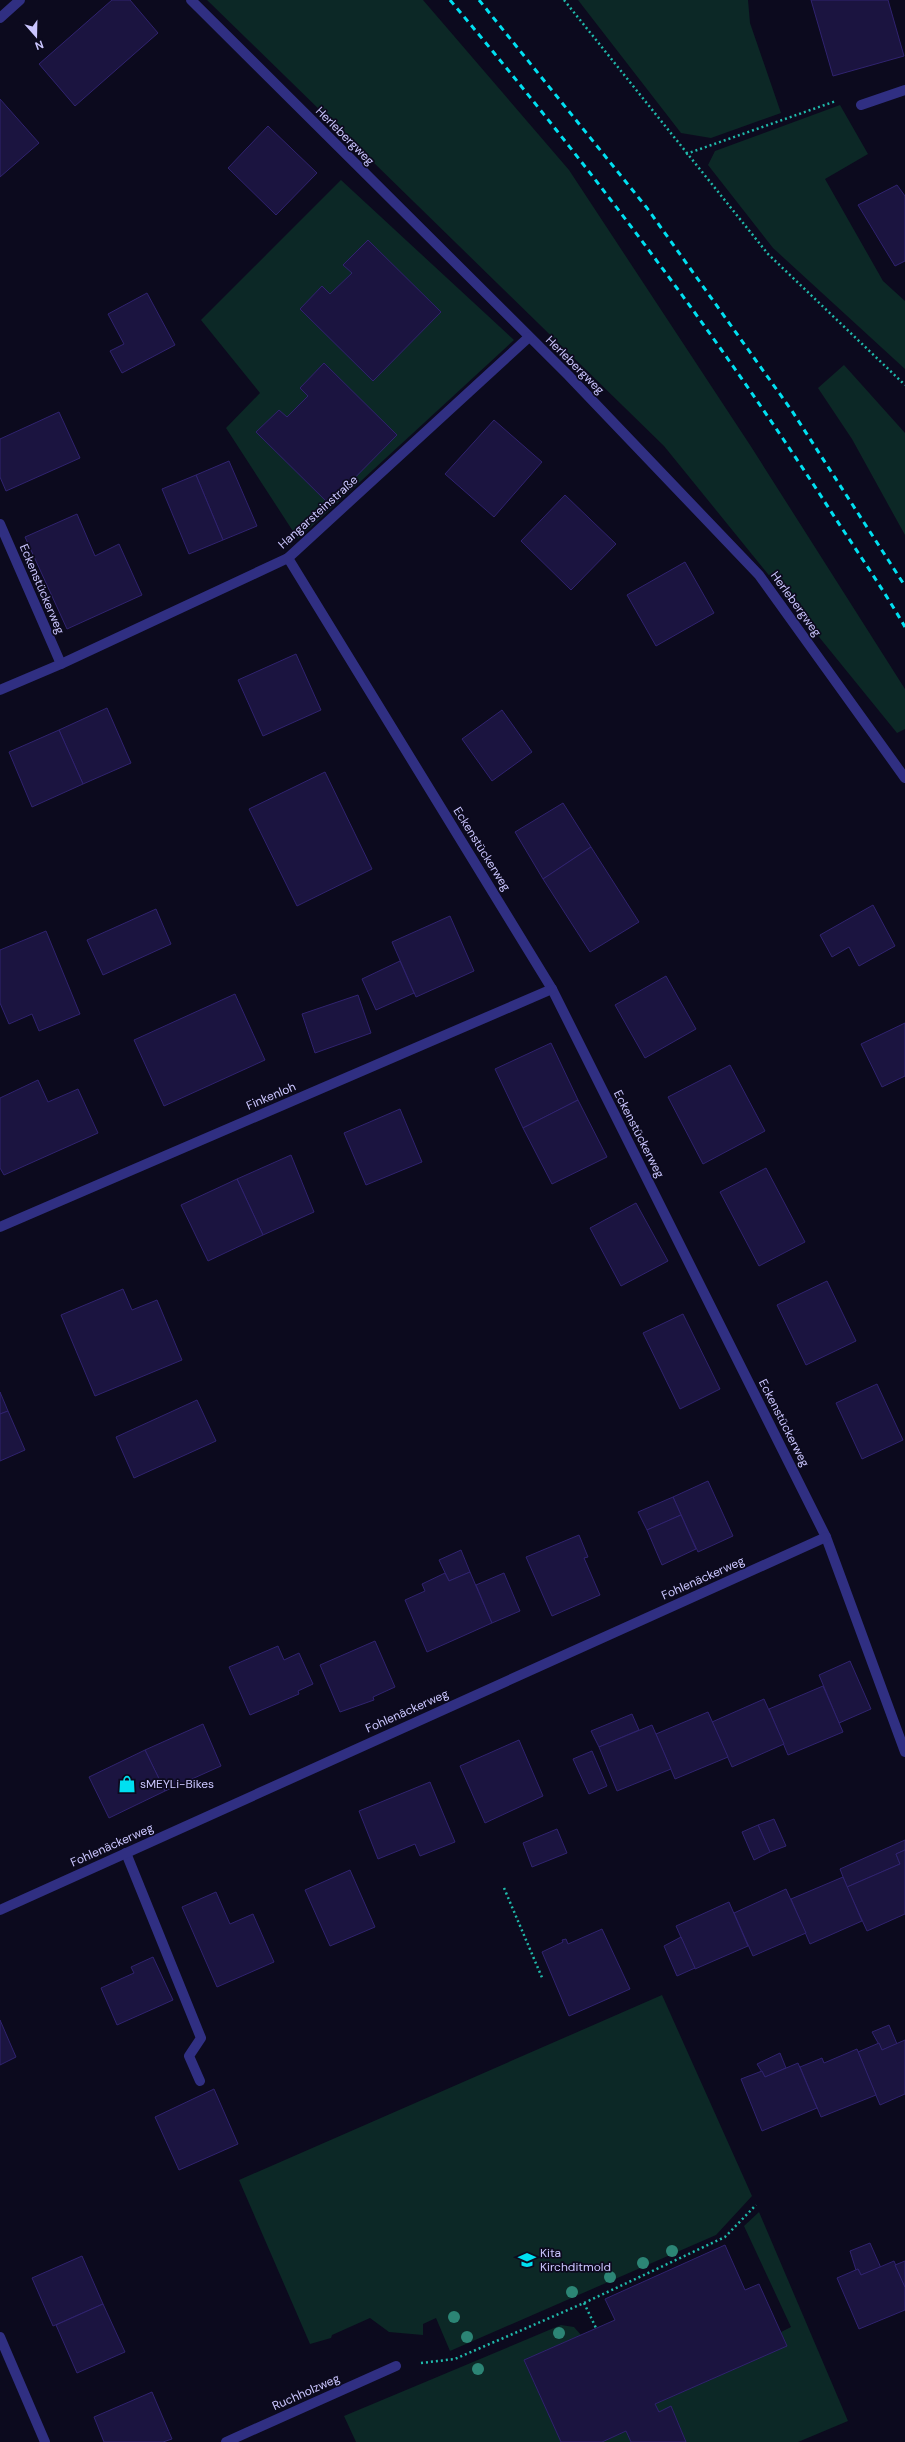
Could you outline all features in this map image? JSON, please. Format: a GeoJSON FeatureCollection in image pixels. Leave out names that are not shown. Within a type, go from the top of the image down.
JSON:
{"type":"FeatureCollection","features":[{"type":"Feature","properties":{"kind":"street"},"geometry":{"type":"LineString","coordinates":[[0,18],[20,0]]}},
{"type":"Feature","properties":{"kind":"street","name":"Herlebergweg"},"geometry":{"type":"LineString","coordinates":[[191,0],[529,338],[568,375],[759,575],[905,778]]}},
{"type":"Feature","properties":{"kind":"street"},"geometry":{"type":"LineString","coordinates":[[861,105],[905,90]]}},
{"type":"Feature","properties":{"kind":"street","name":"Hangarsteinstraße"},"geometry":{"type":"LineString","coordinates":[[0,690],[61,664],[288,558],[529,338]]}},
{"type":"Feature","properties":{"kind":"street","name":"Eckenstückerweg"},"geometry":{"type":"LineString","coordinates":[[0,524],[61,664]]}},
{"type":"Feature","properties":{"kind":"street","name":"Eckenstückerweg"},"geometry":{"type":"LineString","coordinates":[[288,558],[552,989],[826,1537],[905,1752]]}},
{"type":"Feature","properties":{"kind":"street","name":"Finkenloh"},"geometry":{"type":"LineString","coordinates":[[0,1227],[552,989]]}},
{"type":"Feature","properties":{"kind":"street","name":"Fohlenäckerweg"},"geometry":{"type":"LineString","coordinates":[[0,1910],[826,1537]]}},
{"type":"Feature","properties":{"kind":"street"},"geometry":{"type":"LineString","coordinates":[[126,1853],[201,2038],[189,2056],[200,2081]]}},
{"type":"Feature","properties":{"kind":"street"},"geometry":{"type":"LineString","coordinates":[[0,2337],[45,2442]]}},
{"type":"Feature","properties":{"kind":"street","name":"Ruchholzweg"},"geometry":{"type":"LineString","coordinates":[[226,2442],[396,2366]]}},
{"type":"Feature","properties":{"kind":"path"},"geometry":{"type":"LineString","coordinates":[[564,0],[686,154],[768,254],[905,385]]}},
{"type":"Feature","properties":{"kind":"path"},"geometry":{"type":"LineString","coordinates":[[686,154],[839,99],[861,105]]}},
{"type":"Feature","properties":{"kind":"path"},"geometry":{"type":"LineString","coordinates":[[504,1888],[543,1980]]}},
{"type":"Feature","properties":{"kind":"path"},"geometry":{"type":"LineString","coordinates":[[396,2366],[455,2359],[584,2303],[725,2237],[756,2205]]}},
{"type":"Feature","properties":{"kind":"path"},"geometry":{"type":"LineString","coordinates":[[584,2303],[596,2328]]}},
{"type":"Feature","properties":{"kind":"green space"},"geometry":{"type":"Polygon","coordinates":[[[207,0],[423,0],[569,170],[750,445],[905,689],[905,729],[897,733],[664,446],[207,0]]]}},
{"type":"Feature","properties":{"kind":"green space"},"geometry":{"type":"Polygon","coordinates":[[[578,0],[748,0],[750,23],[781,113],[711,138],[681,133],[578,0]]]}},
{"type":"Feature","properties":{"kind":"green space"},"geometry":{"type":"Polygon","coordinates":[[[840,105],[868,154],[825,179],[883,281],[905,301],[905,369],[773,248],[708,165],[715,151],[840,105]]]}},
{"type":"Feature","properties":{"kind":"green space"},"geometry":{"type":"Polygon","coordinates":[[[341,180],[514,340],[298,539],[226,428],[260,393],[201,320],[341,180]]]}},
{"type":"Feature","properties":{"kind":"green space"},"geometry":{"type":"Polygon","coordinates":[[[844,365],[905,433],[905,535],[852,439],[818,388],[844,365]]]}},
{"type":"Feature","properties":{"kind":"green space","name":"Kita Kirchditmold"},"geometry":{"type":"Polygon","coordinates":[[[662,1995],[752,2196],[716,2235],[450,2351],[436,2318],[423,2324],[423,2335],[389,2332],[370,2318],[332,2335],[331,2338],[310,2344],[239,2180],[662,1995]]]}},
{"type":"Feature","properties":{"kind":"green space"},"geometry":{"type":"Polygon","coordinates":[[[759,2212],[848,2421],[798,2442],[686,2442],[671,2407],[659,2412],[655,2404],[786,2346],[781,2332],[791,2327],[744,2226],[759,2212]]]}},
{"type":"Feature","properties":{"kind":"green space"},"geometry":{"type":"Polygon","coordinates":[[[561,2325],[574,2327],[581,2335],[524,2360],[561,2442],[356,2442],[344,2416],[561,2325]]]}},
{"type":"Feature","properties":{"kind":"green space"},"geometry":{"type":"Polygon","coordinates":[[[626,2431],[631,2442],[602,2442],[626,2431]]]}},
{"type":"Feature","properties":{"kind":"building"},"geometry":{"type":"Polygon","coordinates":[[[112,0],[130,0],[158,33],[75,106],[39,64],[112,0]]]}},
{"type":"Feature","properties":{"kind":"building"},"geometry":{"type":"Polygon","coordinates":[[[811,0],[888,0],[904,56],[833,76],[811,0]]]}},
{"type":"Feature","properties":{"kind":"building"},"geometry":{"type":"Polygon","coordinates":[[[0,99],[39,143],[0,177],[0,99]]]}},
{"type":"Feature","properties":{"kind":"building"},"geometry":{"type":"Polygon","coordinates":[[[268,126],[317,173],[276,215],[228,168],[268,126]]]}},
{"type":"Feature","properties":{"kind":"building"},"geometry":{"type":"Polygon","coordinates":[[[897,185],[905,196],[905,261],[895,266],[858,205],[897,185]]]}},
{"type":"Feature","properties":{"kind":"building"},"geometry":{"type":"Polygon","coordinates":[[[368,240],[441,312],[373,381],[300,309],[322,286],[330,294],[352,273],[343,265],[368,240]]]}},
{"type":"Feature","properties":{"kind":"building"},"geometry":{"type":"Polygon","coordinates":[[[147,293],[175,345],[122,373],[110,351],[124,344],[108,314],[147,293]]]}},
{"type":"Feature","properties":{"kind":"building"},"geometry":{"type":"Polygon","coordinates":[[[324,363],[397,435],[329,504],[256,432],[279,410],[287,417],[308,396],[300,388],[324,363]]]}},
{"type":"Feature","properties":{"kind":"building"},"geometry":{"type":"Polygon","coordinates":[[[59,412],[80,458],[6,491],[0,477],[0,439],[59,412]]]}},
{"type":"Feature","properties":{"kind":"building"},"geometry":{"type":"Polygon","coordinates":[[[494,420],[542,462],[494,517],[445,474],[494,420]]]}},
{"type":"Feature","properties":{"kind":"building"},"geometry":{"type":"Polygon","coordinates":[[[229,461],[257,526],[223,540],[196,475],[229,461]]]}},
{"type":"Feature","properties":{"kind":"building"},"geometry":{"type":"Polygon","coordinates":[[[196,475],[223,540],[189,554],[162,489],[196,475]]]}},
{"type":"Feature","properties":{"kind":"building"},"geometry":{"type":"Polygon","coordinates":[[[565,495],[616,544],[571,590],[521,541],[565,495]]]}},
{"type":"Feature","properties":{"kind":"building"},"geometry":{"type":"Polygon","coordinates":[[[77,514],[95,556],[119,544],[142,595],[67,629],[25,537],[77,514]]]}},
{"type":"Feature","properties":{"kind":"building"},"geometry":{"type":"Polygon","coordinates":[[[685,562],[714,613],[656,646],[627,595],[685,562]]]}},
{"type":"Feature","properties":{"kind":"building"},"geometry":{"type":"Polygon","coordinates":[[[296,654],[321,710],[263,736],[238,680],[296,654]]]}},
{"type":"Feature","properties":{"kind":"building"},"geometry":{"type":"Polygon","coordinates":[[[107,708],[131,763],[83,784],[59,730],[107,708]]]}},
{"type":"Feature","properties":{"kind":"building"},"geometry":{"type":"Polygon","coordinates":[[[502,710],[532,752],[492,781],[462,739],[502,710]]]}},
{"type":"Feature","properties":{"kind":"building"},"geometry":{"type":"Polygon","coordinates":[[[59,730],[83,784],[32,807],[9,752],[59,730]]]}},
{"type":"Feature","properties":{"kind":"building"},"geometry":{"type":"Polygon","coordinates":[[[325,772],[372,869],[297,906],[249,809],[325,772]]]}},
{"type":"Feature","properties":{"kind":"building"},"geometry":{"type":"Polygon","coordinates":[[[563,803],[591,847],[543,879],[515,832],[563,803]]]}},
{"type":"Feature","properties":{"kind":"building"},"geometry":{"type":"Polygon","coordinates":[[[591,847],[639,922],[590,952],[543,879],[591,847]]]}},
{"type":"Feature","properties":{"kind":"building"},"geometry":{"type":"Polygon","coordinates":[[[873,905],[895,946],[859,966],[849,947],[832,957],[820,935],[873,905]]]}},
{"type":"Feature","properties":{"kind":"building"},"geometry":{"type":"Polygon","coordinates":[[[156,909],[171,944],[103,975],[87,940],[156,909]]]}},
{"type":"Feature","properties":{"kind":"building"},"geometry":{"type":"Polygon","coordinates":[[[450,916],[474,971],[416,997],[392,942],[450,916]]]}},
{"type":"Feature","properties":{"kind":"building"},"geometry":{"type":"Polygon","coordinates":[[[46,931],[80,1014],[39,1031],[32,1014],[9,1024],[0,1003],[0,950],[46,931]]]}},
{"type":"Feature","properties":{"kind":"building"},"geometry":{"type":"Polygon","coordinates":[[[400,961],[414,993],[376,1010],[362,979],[400,961]]]}},
{"type":"Feature","properties":{"kind":"building"},"geometry":{"type":"Polygon","coordinates":[[[666,976],[696,1029],[645,1058],[615,1005],[666,976]]]}},
{"type":"Feature","properties":{"kind":"building"},"geometry":{"type":"Polygon","coordinates":[[[235,994],[265,1060],[164,1106],[134,1040],[235,994]]]}},
{"type":"Feature","properties":{"kind":"building"},"geometry":{"type":"Polygon","coordinates":[[[358,995],[371,1033],[315,1053],[302,1014],[358,995]]]}},
{"type":"Feature","properties":{"kind":"building"},"geometry":{"type":"Polygon","coordinates":[[[905,1023],[905,1076],[882,1087],[861,1044],[905,1023]]]}},
{"type":"Feature","properties":{"kind":"building"},"geometry":{"type":"Polygon","coordinates":[[[551,1043],[578,1100],[523,1128],[495,1069],[551,1043]]]}},
{"type":"Feature","properties":{"kind":"building"},"geometry":{"type":"Polygon","coordinates":[[[730,1065],[765,1131],[703,1164],[668,1097],[730,1065]]]}},
{"type":"Feature","properties":{"kind":"building"},"geometry":{"type":"Polygon","coordinates":[[[38,1080],[48,1102],[78,1089],[98,1133],[4,1175],[0,1168],[0,1098],[38,1080]]]}},
{"type":"Feature","properties":{"kind":"building"},"geometry":{"type":"Polygon","coordinates":[[[578,1100],[607,1157],[552,1184],[523,1128],[578,1100]]]}},
{"type":"Feature","properties":{"kind":"building"},"geometry":{"type":"Polygon","coordinates":[[[400,1109],[422,1162],[366,1185],[344,1133],[400,1109]]]}},
{"type":"Feature","properties":{"kind":"building"},"geometry":{"type":"Polygon","coordinates":[[[291,1155],[314,1212],[263,1235],[237,1179],[291,1155]]]}},
{"type":"Feature","properties":{"kind":"building"},"geometry":{"type":"Polygon","coordinates":[[[766,1168],[805,1242],[759,1266],[720,1192],[766,1168]]]}},
{"type":"Feature","properties":{"kind":"building"},"geometry":{"type":"Polygon","coordinates":[[[237,1179],[263,1235],[208,1261],[181,1205],[237,1179]]]}},
{"type":"Feature","properties":{"kind":"building"},"geometry":{"type":"Polygon","coordinates":[[[636,1203],[668,1261],[621,1286],[590,1228],[636,1203]]]}},
{"type":"Feature","properties":{"kind":"building"},"geometry":{"type":"Polygon","coordinates":[[[827,1281],[856,1341],[806,1365],[777,1305],[827,1281]]]}},
{"type":"Feature","properties":{"kind":"building"},"geometry":{"type":"Polygon","coordinates":[[[123,1289],[132,1310],[157,1300],[182,1360],[95,1396],[61,1315],[123,1289]]]}},
{"type":"Feature","properties":{"kind":"building"},"geometry":{"type":"Polygon","coordinates":[[[683,1314],[720,1389],[680,1409],[643,1333],[683,1314]]]}},
{"type":"Feature","properties":{"kind":"building"},"geometry":{"type":"Polygon","coordinates":[[[877,1384],[903,1440],[862,1459],[836,1403],[877,1384]]]}},
{"type":"Feature","properties":{"kind":"building"},"geometry":{"type":"Polygon","coordinates":[[[0,1392],[8,1411],[0,1414],[0,1392]]]}},
{"type":"Feature","properties":{"kind":"building"},"geometry":{"type":"Polygon","coordinates":[[[197,1400],[216,1441],[134,1478],[116,1437],[197,1400]]]}},
{"type":"Feature","properties":{"kind":"building"},"geometry":{"type":"Polygon","coordinates":[[[8,1411],[25,1450],[0,1461],[0,1414],[8,1411]]]}},
{"type":"Feature","properties":{"kind":"building"},"geometry":{"type":"Polygon","coordinates":[[[708,1481],[733,1536],[698,1552],[673,1497],[708,1481]]]}},
{"type":"Feature","properties":{"kind":"building"},"geometry":{"type":"Polygon","coordinates":[[[673,1497],[681,1515],[647,1530],[638,1512],[673,1497]]]}},
{"type":"Feature","properties":{"kind":"building"},"geometry":{"type":"Polygon","coordinates":[[[681,1515],[696,1549],[662,1565],[647,1530],[681,1515]]]}},
{"type":"Feature","properties":{"kind":"building"},"geometry":{"type":"Polygon","coordinates":[[[579,1535],[588,1557],[584,1558],[600,1595],[552,1616],[526,1557],[579,1535]]]}},
{"type":"Feature","properties":{"kind":"building"},"geometry":{"type":"Polygon","coordinates":[[[461,1550],[470,1572],[449,1581],[439,1560],[461,1550]]]}},
{"type":"Feature","properties":{"kind":"building"},"geometry":{"type":"Polygon","coordinates":[[[470,1572],[492,1623],[427,1652],[405,1600],[425,1591],[422,1584],[445,1573],[449,1581],[470,1572]]]}},
{"type":"Feature","properties":{"kind":"building"},"geometry":{"type":"Polygon","coordinates":[[[504,1573],[520,1611],[492,1623],[476,1585],[504,1573]]]}},
{"type":"Feature","properties":{"kind":"building"},"geometry":{"type":"Polygon","coordinates":[[[375,1641],[395,1687],[373,1697],[374,1700],[340,1712],[320,1665],[375,1641]]]}},
{"type":"Feature","properties":{"kind":"building"},"geometry":{"type":"Polygon","coordinates":[[[278,1646],[284,1660],[299,1653],[313,1684],[298,1691],[299,1694],[250,1715],[229,1667],[278,1646]]]}},
{"type":"Feature","properties":{"kind":"building"},"geometry":{"type":"Polygon","coordinates":[[[850,1661],[871,1709],[839,1723],[819,1675],[850,1661]]]}},
{"type":"Feature","properties":{"kind":"building"},"geometry":{"type":"Polygon","coordinates":[[[823,1686],[843,1732],[788,1755],[769,1709],[823,1686]]]}},
{"type":"Feature","properties":{"kind":"building"},"geometry":{"type":"Polygon","coordinates":[[[764,1699],[784,1744],[732,1767],[712,1722],[764,1699]]]}},
{"type":"Feature","properties":{"kind":"building"},"geometry":{"type":"Polygon","coordinates":[[[708,1712],[728,1757],[675,1779],[656,1734],[708,1712]]]}},
{"type":"Feature","properties":{"kind":"building"},"geometry":{"type":"Polygon","coordinates":[[[632,1714],[639,1730],[599,1747],[591,1731],[632,1714]]]}},
{"type":"Feature","properties":{"kind":"building"},"geometry":{"type":"Polygon","coordinates":[[[203,1724],[221,1766],[165,1791],[145,1750],[203,1724]]]}},
{"type":"Feature","properties":{"kind":"building"},"geometry":{"type":"Polygon","coordinates":[[[652,1725],[671,1769],[617,1791],[599,1747],[652,1725]]]}},
{"type":"Feature","properties":{"kind":"building"},"geometry":{"type":"Polygon","coordinates":[[[519,1740],[543,1796],[485,1823],[460,1766],[519,1740]]]}},
{"type":"Feature","properties":{"kind":"building"},"geometry":{"type":"Polygon","coordinates":[[[145,1750],[165,1791],[109,1818],[89,1777],[145,1750]]]}},
{"type":"Feature","properties":{"kind":"building"},"geometry":{"type":"Polygon","coordinates":[[[592,1751],[607,1786],[589,1794],[573,1759],[592,1751]]]}},
{"type":"Feature","properties":{"kind":"building"},"geometry":{"type":"Polygon","coordinates":[[[430,1782],[455,1842],[420,1856],[415,1844],[378,1859],[359,1811],[430,1782]]]}},
{"type":"Feature","properties":{"kind":"building"},"geometry":{"type":"Polygon","coordinates":[[[774,1819],[786,1846],[770,1852],[758,1825],[774,1819]]]}},
{"type":"Feature","properties":{"kind":"building"},"geometry":{"type":"Polygon","coordinates":[[[758,1825],[770,1852],[754,1860],[742,1832],[758,1825]]]}},
{"type":"Feature","properties":{"kind":"building"},"geometry":{"type":"Polygon","coordinates":[[[557,1829],[567,1853],[532,1867],[523,1843],[557,1829]]]}},
{"type":"Feature","properties":{"kind":"building"},"geometry":{"type":"Polygon","coordinates":[[[905,1840],[905,1850],[896,1854],[900,1864],[847,1887],[840,1869],[905,1840]]]}},
{"type":"Feature","properties":{"kind":"building"},"geometry":{"type":"Polygon","coordinates":[[[905,1850],[905,1914],[867,1931],[847,1887],[900,1864],[896,1854],[905,1850]]]}},
{"type":"Feature","properties":{"kind":"building"},"geometry":{"type":"Polygon","coordinates":[[[350,1870],[375,1927],[330,1946],[305,1890],[350,1870]]]}},
{"type":"Feature","properties":{"kind":"building"},"geometry":{"type":"Polygon","coordinates":[[[843,1877],[862,1921],[810,1944],[791,1899],[843,1877]]]}},
{"type":"Feature","properties":{"kind":"building"},"geometry":{"type":"Polygon","coordinates":[[[786,1889],[806,1933],[753,1956],[734,1913],[786,1889]]]}},
{"type":"Feature","properties":{"kind":"building"},"geometry":{"type":"Polygon","coordinates":[[[216,1892],[230,1924],[253,1914],[274,1962],[217,1987],[182,1907],[216,1892]]]}},
{"type":"Feature","properties":{"kind":"building"},"geometry":{"type":"Polygon","coordinates":[[[729,1902],[748,1946],[695,1969],[676,1926],[729,1902]]]}},
{"type":"Feature","properties":{"kind":"building"},"geometry":{"type":"Polygon","coordinates":[[[602,1929],[630,1989],[569,2016],[542,1952],[563,1942],[562,1940],[566,1939],[568,1944],[602,1929]]]}},
{"type":"Feature","properties":{"kind":"building"},"geometry":{"type":"Polygon","coordinates":[[[681,1937],[695,1968],[677,1976],[664,1946],[681,1937]]]}},
{"type":"Feature","properties":{"kind":"building"},"geometry":{"type":"Polygon","coordinates":[[[153,1957],[173,2000],[117,2025],[101,1988],[134,1973],[131,1967],[153,1957]]]}},
{"type":"Feature","properties":{"kind":"building"},"geometry":{"type":"Polygon","coordinates":[[[0,2020],[16,2057],[0,2065],[0,2020]]]}},
{"type":"Feature","properties":{"kind":"building"},"geometry":{"type":"Polygon","coordinates":[[[889,2025],[897,2044],[882,2050],[872,2032],[889,2025]]]}},
{"type":"Feature","properties":{"kind":"building"},"geometry":{"type":"Polygon","coordinates":[[[905,2040],[905,2094],[880,2105],[858,2052],[879,2043],[882,2050],[905,2040]]]}},
{"type":"Feature","properties":{"kind":"building"},"geometry":{"type":"Polygon","coordinates":[[[857,2049],[876,2095],[821,2117],[800,2067],[822,2058],[824,2063],[857,2049]]]}},
{"type":"Feature","properties":{"kind":"building"},"geometry":{"type":"Polygon","coordinates":[[[780,2053],[786,2068],[765,2077],[757,2064],[780,2053]]]}},
{"type":"Feature","properties":{"kind":"building"},"geometry":{"type":"Polygon","coordinates":[[[798,2063],[817,2108],[762,2131],[741,2079],[762,2071],[765,2077],[798,2063]]]}},
{"type":"Feature","properties":{"kind":"building"},"geometry":{"type":"Polygon","coordinates":[[[214,2089],[238,2144],[179,2170],[155,2117],[214,2089]]]}},
{"type":"Feature","properties":{"kind":"building"},"geometry":{"type":"Polygon","coordinates":[[[870,2243],[881,2268],[861,2275],[858,2269],[856,2270],[850,2251],[870,2243]]]}},
{"type":"Feature","properties":{"kind":"building"},"geometry":{"type":"Polygon","coordinates":[[[725,2245],[745,2290],[759,2284],[787,2346],[655,2404],[659,2412],[671,2406],[686,2442],[631,2442],[626,2431],[602,2442],[561,2442],[524,2360],[615,2320],[605,2299],[725,2245]]]}},
{"type":"Feature","properties":{"kind":"building"},"geometry":{"type":"Polygon","coordinates":[[[82,2256],[103,2304],[53,2326],[32,2278],[82,2256]]]}},
{"type":"Feature","properties":{"kind":"building"},"geometry":{"type":"Polygon","coordinates":[[[894,2261],[905,2287],[905,2310],[859,2329],[837,2278],[858,2269],[861,2275],[894,2261]]]}},
{"type":"Feature","properties":{"kind":"building"},"geometry":{"type":"Polygon","coordinates":[[[905,2261],[905,2287],[895,2265],[905,2261]]]}},
{"type":"Feature","properties":{"kind":"building"},"geometry":{"type":"Polygon","coordinates":[[[103,2304],[125,2352],[77,2373],[56,2325],[103,2304]]]}},
{"type":"Feature","properties":{"kind":"building"},"geometry":{"type":"Polygon","coordinates":[[[152,2392],[172,2439],[163,2442],[104,2442],[94,2417],[152,2392]]]}},
{"type":"Feature","properties":{"kind":"railway"},"geometry":{"type":"LineString","coordinates":[[450,0],[596,181],[689,305],[778,431],[905,627]]}},
{"type":"Feature","properties":{"kind":"railway"},"geometry":{"type":"LineString","coordinates":[[479,0],[647,208],[792,411],[905,586]]}},
{"type":"Feature","properties":{"kind":"place","name":"sMEYLi-Bikes"},"geometry":{"type":"Point","coordinates":[127,1784]}},
{"type":"Feature","properties":{"kind":"place","name":"Kita Kirchditmold"},"geometry":{"type":"Point","coordinates":[527,2260]}}]}
